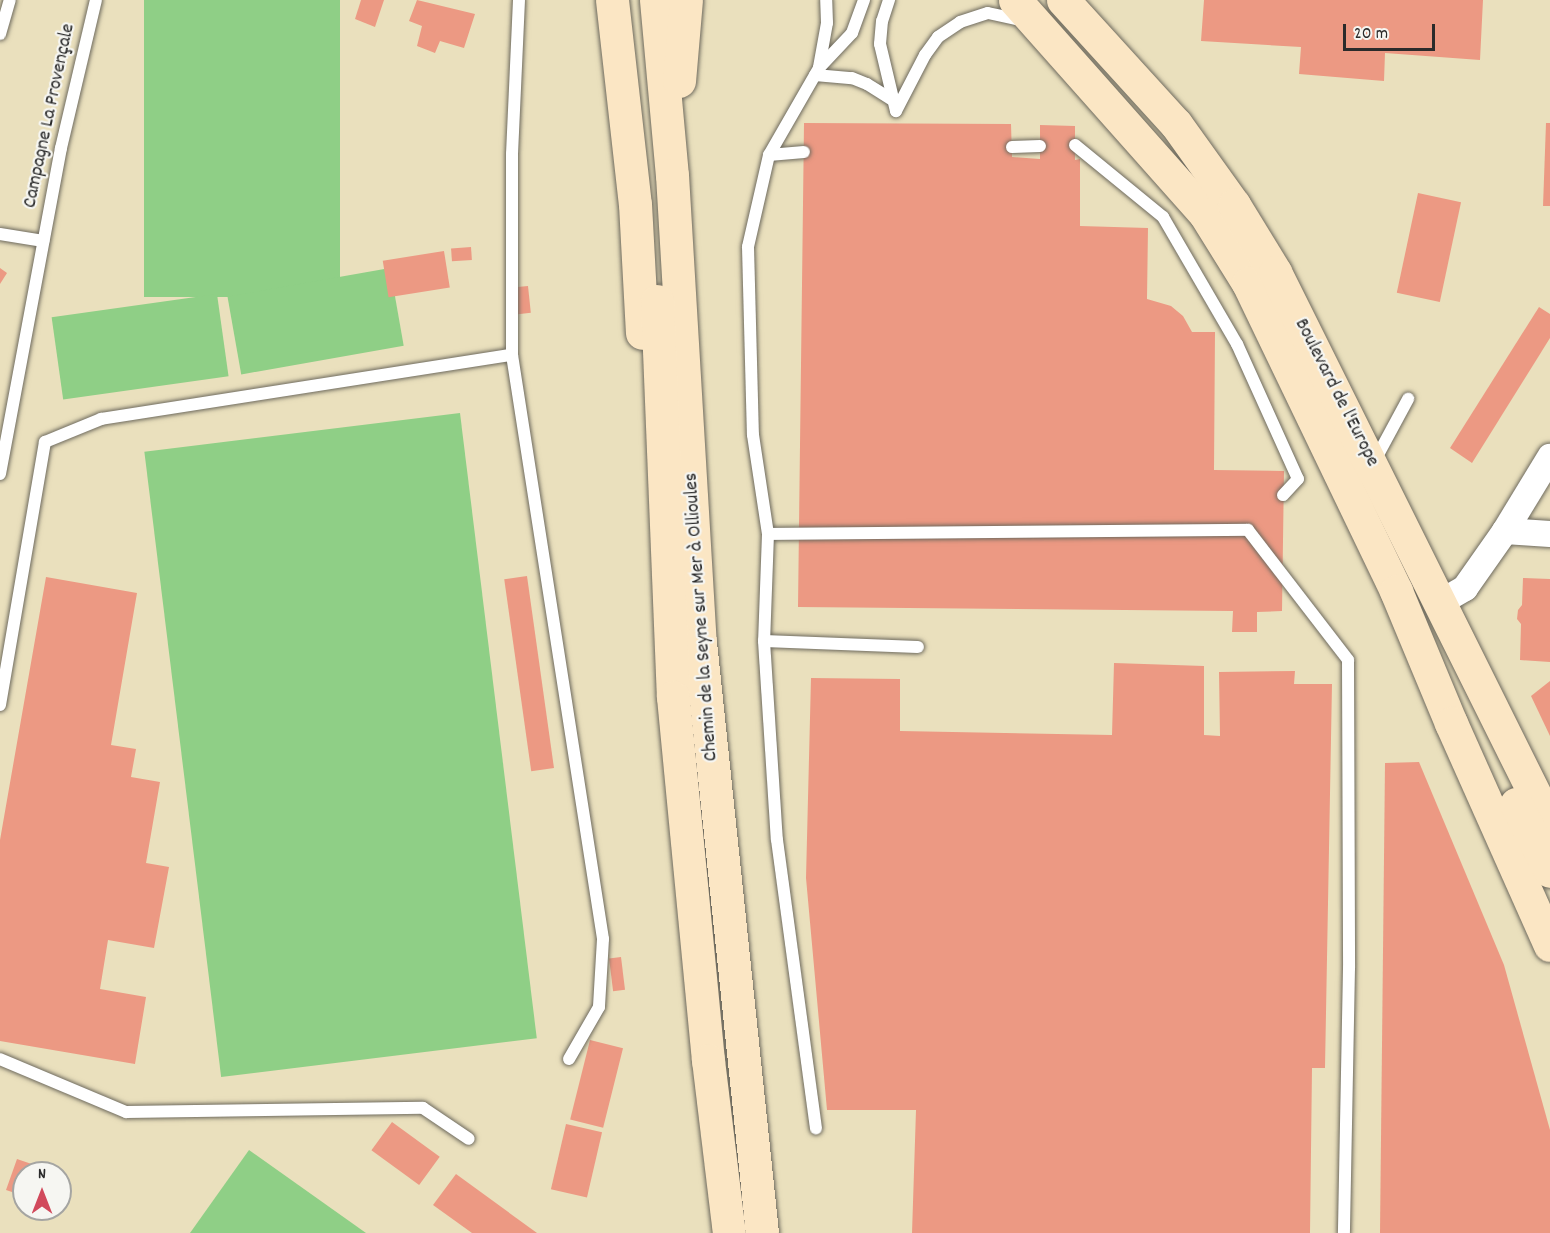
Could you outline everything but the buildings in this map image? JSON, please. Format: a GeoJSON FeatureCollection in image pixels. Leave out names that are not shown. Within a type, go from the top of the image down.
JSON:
{"type":"FeatureCollection","features":[{"type":"Feature","properties":{"kind":"main road"},"geometry":{"type":"LineString","coordinates":[[612,0],[635,204],[654,516],[663,632],[673,697]]}},
{"type":"Feature","properties":{"kind":"main road","name":"Chemin de la Seyne sur Mer à Ollioules"},"geometry":{"type":"LineString","coordinates":[[640,0],[656,271],[673,697],[708,1060],[729,1233]]}},
{"type":"Feature","properties":{"kind":"main road","name":"Chemin de la Seyne sur Mer à Ollioules"},"geometry":{"type":"LineString","coordinates":[[656,0],[672,175],[700,642],[762,1233]]}},
{"type":"Feature","properties":{"kind":"main road","name":"Boulevard de l'Europe"},"geometry":{"type":"LineString","coordinates":[[1015,0],[1205,214],[1248,283],[1405,616],[1550,945]]}},
{"type":"Feature","properties":{"kind":"main road","name":"Boulevard de l'Europe"},"geometry":{"type":"LineString","coordinates":[[1064,0],[1176,124],[1234,205],[1275,272],[1442,602],[1550,825]]}},
{"type":"Feature","properties":{"kind":"main road"},"geometry":{"type":"LineString","coordinates":[[672,175],[681,51],[692,5]]}},
{"type":"Feature","properties":{"kind":"main road"},"geometry":{"type":"LineString","coordinates":[[1405,616],[1442,602]]}},
{"type":"Feature","properties":{"kind":"main road","name":"Boulevard de l'Europe"},"geometry":{"type":"LineString","coordinates":[[1430,672],[1463,696],[1550,871]]}},
{"type":"Feature","properties":{"kind":"street"},"geometry":{"type":"LineString","coordinates":[[1442,602],[1465,588],[1505,531],[1550,457]]}},
{"type":"Feature","properties":{"kind":"street"},"geometry":{"type":"LineString","coordinates":[[1505,531],[1550,534]]}},
{"type":"Feature","properties":{"kind":"lane"},"geometry":{"type":"LineString","coordinates":[[0,34],[10,0]]}},
{"type":"Feature","properties":{"kind":"lane","name":"Campagne La Provençale"},"geometry":{"type":"LineString","coordinates":[[0,474],[61,148],[96,0]]}},
{"type":"Feature","properties":{"kind":"lane"},"geometry":{"type":"LineString","coordinates":[[519,0],[512,154],[512,355],[603,939],[599,1007],[569,1059]]}},
{"type":"Feature","properties":{"kind":"lane"},"geometry":{"type":"LineString","coordinates":[[817,72],[827,23],[826,0]]}},
{"type":"Feature","properties":{"kind":"lane"},"geometry":{"type":"LineString","coordinates":[[816,1128],[777,840],[764,640],[768,534],[753,435],[748,247],[769,155],[817,72],[852,33],[864,0]]}},
{"type":"Feature","properties":{"kind":"lane"},"geometry":{"type":"LineString","coordinates":[[889,0],[882,21],[880,44],[893,105]]}},
{"type":"Feature","properties":{"kind":"lane"},"geometry":{"type":"LineString","coordinates":[[893,105],[938,37],[960,22],[988,13],[1015,18],[1042,29]]}},
{"type":"Feature","properties":{"kind":"lane"},"geometry":{"type":"LineString","coordinates":[[817,72],[852,78],[867,84],[893,105]]}},
{"type":"Feature","properties":{"kind":"lane"},"geometry":{"type":"LineString","coordinates":[[1075,145],[1163,217],[1237,345],[1298,478],[1283,495]]}},
{"type":"Feature","properties":{"kind":"lane"},"geometry":{"type":"LineString","coordinates":[[1012,147],[1040,146]]}},
{"type":"Feature","properties":{"kind":"lane"},"geometry":{"type":"LineString","coordinates":[[769,155],[804,152]]}},
{"type":"Feature","properties":{"kind":"lane"},"geometry":{"type":"LineString","coordinates":[[0,234],[44,241]]}},
{"type":"Feature","properties":{"kind":"lane"},"geometry":{"type":"LineString","coordinates":[[0,705],[45,442],[101,419],[512,355]]}},
{"type":"Feature","properties":{"kind":"lane"},"geometry":{"type":"LineString","coordinates":[[1372,465],[1408,399]]}},
{"type":"Feature","properties":{"kind":"lane"},"geometry":{"type":"LineString","coordinates":[[768,534],[1248,531],[1348,660],[1349,968],[1344,1233]]}},
{"type":"Feature","properties":{"kind":"lane"},"geometry":{"type":"LineString","coordinates":[[764,640],[918,647]]}},
{"type":"Feature","properties":{"kind":"lane"},"geometry":{"type":"LineString","coordinates":[[0,1059],[126,1112],[423,1108],[469,1139]]}},
{"type":"Feature","properties":{"kind":"green space"},"geometry":{"type":"Polygon","coordinates":[[[144,0],[340,0],[340,297],[144,297],[144,0]]]}},
{"type":"Feature","properties":{"kind":"green space"},"geometry":{"type":"Polygon","coordinates":[[[390,268],[404,346],[241,374],[228,297],[390,268]]]}},
{"type":"Feature","properties":{"kind":"green space"},"geometry":{"type":"Polygon","coordinates":[[[217,294],[229,376],[63,399],[52,317],[217,294]]]}},
{"type":"Feature","properties":{"kind":"green space"},"geometry":{"type":"Polygon","coordinates":[[[460,413],[537,1038],[221,1077],[144,452],[460,413]]]}},
{"type":"Feature","properties":{"kind":"green space"},"geometry":{"type":"Polygon","coordinates":[[[249,1150],[366,1233],[190,1233],[249,1150]]]}}]}
